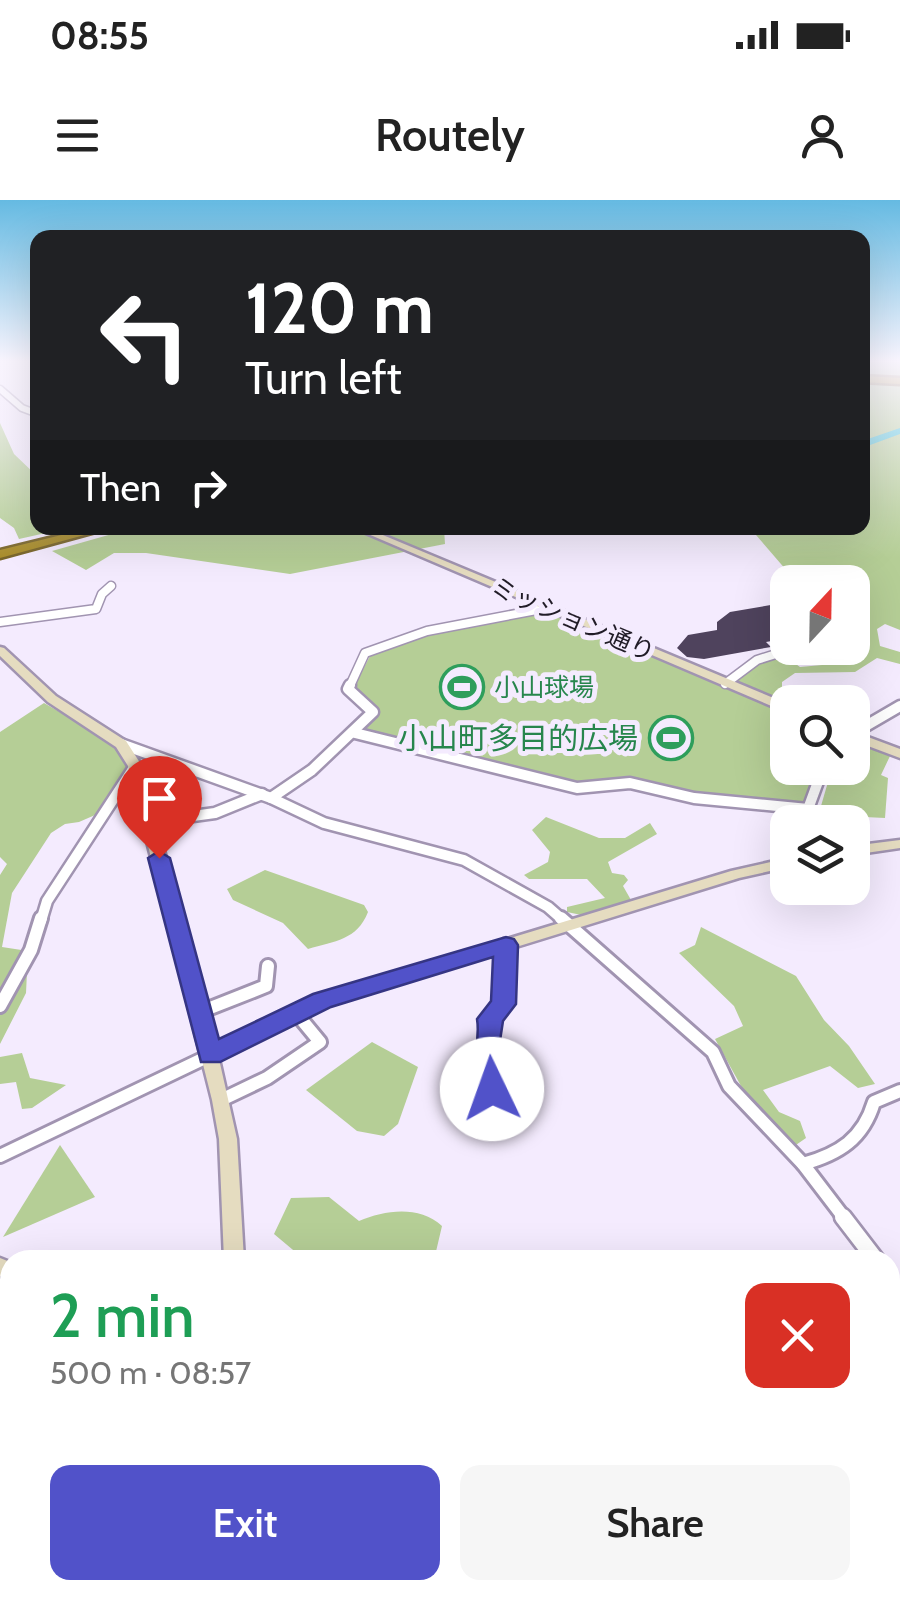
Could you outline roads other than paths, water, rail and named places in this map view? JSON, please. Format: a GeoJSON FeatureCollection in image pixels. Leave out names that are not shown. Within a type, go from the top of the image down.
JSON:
{"type":"FeatureCollection","features":[{"type":"Feature","properties":{"kind":"highway"},"geometry":{"type":"LineString","coordinates":[[0,552],[64,535]]}},
{"type":"Feature","properties":{"kind":"highway"},"geometry":{"type":"LineString","coordinates":[[0,552],[74,535]]}},
{"type":"Feature","properties":{"kind":"street","name":"ミッション通り"},"geometry":{"type":"LineString","coordinates":[[375,535],[770,702]]}},
{"type":"Feature","properties":{"kind":"street"},"geometry":{"type":"LineString","coordinates":[[0,622],[96,609],[102,594],[111,586]]}},
{"type":"Feature","properties":{"kind":"street"},"geometry":{"type":"LineString","coordinates":[[149,822],[215,813],[266,796],[312,770],[373,712],[348,689],[365,654],[427,630],[547,608]]}},
{"type":"Feature","properties":{"kind":"street"},"geometry":{"type":"LineString","coordinates":[[0,650],[52,699],[120,744],[266,796],[324,823],[464,860],[522,890],[571,924],[713,1052],[729,1086],[803,1164],[868,1250]]}},
{"type":"Feature","properties":{"kind":"street"},"geometry":{"type":"LineString","coordinates":[[725,684],[758,660],[770,656]]}},
{"type":"Feature","properties":{"kind":"street"},"geometry":{"type":"LineString","coordinates":[[870,725],[900,706]]}},
{"type":"Feature","properties":{"kind":"street"},"geometry":{"type":"LineString","coordinates":[[885,716],[900,720]]}},
{"type":"Feature","properties":{"kind":"street"},"geometry":{"type":"LineString","coordinates":[[354,733],[577,788],[630,783],[694,798],[770,805]]}},
{"type":"Feature","properties":{"kind":"street"},"geometry":{"type":"LineString","coordinates":[[870,742],[900,754]]}},
{"type":"Feature","properties":{"kind":"street"},"geometry":{"type":"LineString","coordinates":[[120,744],[134,766],[221,1100],[228,1139],[234,1250]]}},
{"type":"Feature","properties":{"kind":"street"},"geometry":{"type":"LineString","coordinates":[[0,1006],[32,950],[52,891],[134,766]]}},
{"type":"Feature","properties":{"kind":"street"},"geometry":{"type":"LineString","coordinates":[[870,848],[900,844]]}},
{"type":"Feature","properties":{"kind":"street"},"geometry":{"type":"LineString","coordinates":[[0,1156],[322,1001],[770,866]]}},
{"type":"Feature","properties":{"kind":"street"},"geometry":{"type":"LineString","coordinates":[[492,1089],[484,1060],[490,1019],[504,1004],[506,945]]}},
{"type":"Feature","properties":{"kind":"street"},"geometry":{"type":"LineString","coordinates":[[200,1012],[266,986],[268,966]]}},
{"type":"Feature","properties":{"kind":"street"},"geometry":{"type":"LineString","coordinates":[[221,1100],[267,1078],[320,1042],[296,1013]]}},
{"type":"Feature","properties":{"kind":"street"},"geometry":{"type":"LineString","coordinates":[[803,1164],[828,1158],[846,1147],[868,1126],[874,1102],[900,1091]]}},
{"type":"Feature","properties":{"kind":"waterway"},"geometry":{"type":"LineString","coordinates":[[870,442],[900,431]]}},
{"type":"Feature","properties":{"kind":"place","name":"小山球場"},"geometry":{"type":"Point","coordinates":[462,687]}},
{"type":"Feature","properties":{"kind":"place","name":"小山町多目的広場"},"geometry":{"type":"Point","coordinates":[671,738]}}]}
